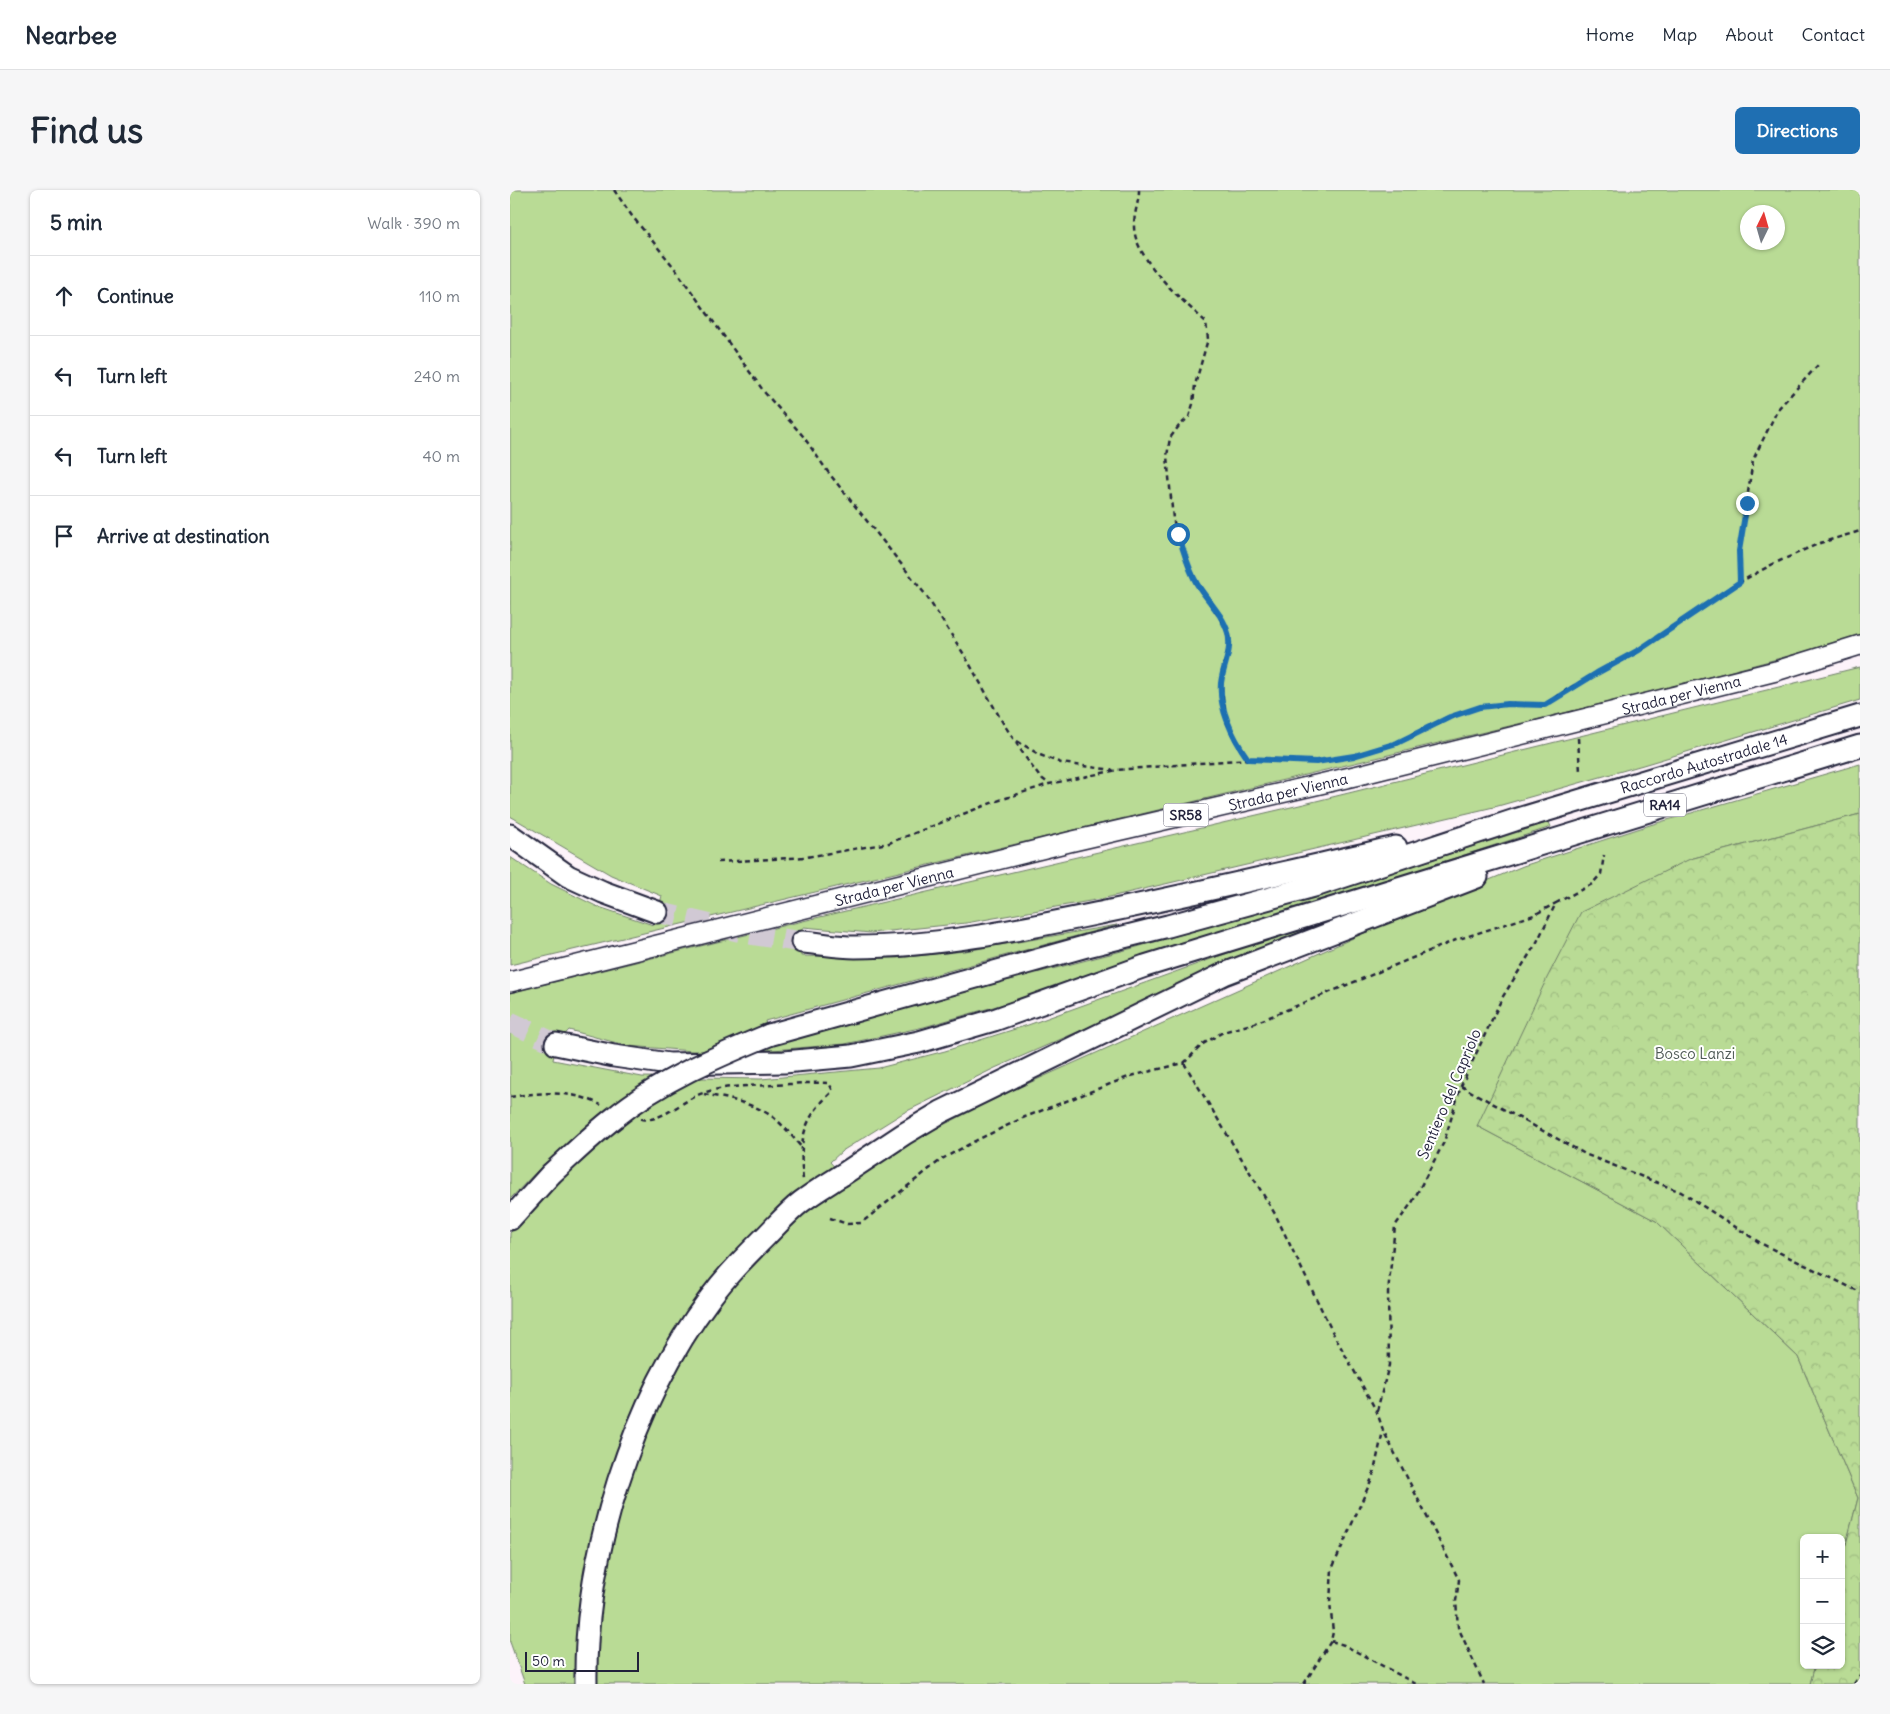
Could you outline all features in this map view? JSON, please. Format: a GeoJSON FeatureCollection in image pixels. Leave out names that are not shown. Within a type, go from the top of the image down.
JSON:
{"type":"FeatureCollection","features":[{"type":"Feature","properties":{"kind":"highway","name":"Raccordo Autostradale 14"},"geometry":{"type":"LineString","coordinates":[[1515,820],[1860,716]]}},
{"type":"Feature","properties":{"kind":"highway","name":"Raccordo Autostradale 14"},"geometry":{"type":"LineString","coordinates":[[1558,838],[1860,746]]}},
{"type":"Feature","properties":{"kind":"highway"},"geometry":{"type":"LineString","coordinates":[[802,942],[853,947],[909,945],[1030,927],[1138,905],[1515,820]]}},
{"type":"Feature","properties":{"kind":"highway"},"geometry":{"type":"LineString","coordinates":[[510,1219],[551,1174],[615,1117],[663,1085],[713,1058],[769,1034],[1078,948],[1321,884],[1515,820]]}},
{"type":"Feature","properties":{"kind":"highway"},"geometry":{"type":"LineString","coordinates":[[510,836],[568,876],[603,892],[656,912]]}},
{"type":"Feature","properties":{"kind":"highway"},"geometry":{"type":"LineString","coordinates":[[556,1044],[614,1056],[669,1064],[784,1062],[851,1056],[919,1042],[994,1020],[1145,966],[1558,838]]}},
{"type":"Feature","properties":{"kind":"highway"},"geometry":{"type":"LineString","coordinates":[[586,1684],[589,1620],[596,1571],[619,1480],[637,1430],[658,1381],[684,1336],[710,1298],[738,1263],[800,1202],[941,1112],[1224,974],[1523,860],[1558,838]]}},
{"type":"Feature","properties":{"kind":"main road","name":"Strada per Vienna"},"geometry":{"type":"LineString","coordinates":[[510,982],[1069,842],[1359,775],[1776,671],[1860,645]]}},
{"type":"Feature","properties":{"kind":"path"},"geometry":{"type":"LineString","coordinates":[[614,190],[632,216],[673,266],[765,393],[804,436],[828,472],[925,594],[965,656],[1003,723],[1039,776],[1049,784]]}},
{"type":"Feature","properties":{"kind":"path"},"geometry":{"type":"LineString","coordinates":[[1139,190],[1134,224],[1136,242],[1145,259],[1183,301],[1206,322],[1208,340],[1195,385],[1193,404],[1189,417],[1170,438],[1167,456],[1174,519],[1188,565],[1200,588],[1222,619],[1227,630],[1230,643],[1221,680],[1222,694],[1227,722],[1248,759]]}},
{"type":"Feature","properties":{"kind":"path"},"geometry":{"type":"LineString","coordinates":[[1740,582],[1739,551],[1753,460],[1778,408],[1818,365]]}},
{"type":"Feature","properties":{"kind":"path"},"geometry":{"type":"LineString","coordinates":[[718,862],[806,857],[889,843],[994,802],[1049,784],[1118,770],[1248,759],[1316,762],[1354,756],[1397,743],[1450,717],[1480,707],[1508,704],[1545,705],[1639,650],[1740,582],[1773,564],[1820,543],[1860,531]]}},
{"type":"Feature","properties":{"kind":"path"},"geometry":{"type":"LineString","coordinates":[[1576,720],[1580,772]]}},
{"type":"Feature","properties":{"kind":"path"},"geometry":{"type":"LineString","coordinates":[[1016,740],[1040,755],[1061,763],[1118,770]]}},
{"type":"Feature","properties":{"kind":"path"},"geometry":{"type":"LineString","coordinates":[[830,1218],[847,1224],[862,1223],[942,1159],[1025,1116],[1131,1076],[1184,1063],[1202,1044],[1223,1032],[1256,1023],[1456,940],[1534,915],[1592,884],[1601,874],[1604,855]]}},
{"type":"Feature","properties":{"kind":"path","name":"Sentiero del Capriolo"},"geometry":{"type":"LineString","coordinates":[[1377,1412],[1389,1366],[1388,1292],[1395,1226],[1413,1202],[1444,1142],[1461,1086],[1502,998],[1537,942],[1556,903]]}},
{"type":"Feature","properties":{"kind":"path"},"geometry":{"type":"LineString","coordinates":[[1184,1063],[1275,1214],[1333,1333],[1377,1412],[1383,1430],[1459,1580],[1456,1601],[1458,1626],[1484,1684]]}},
{"type":"Feature","properties":{"kind":"path"},"geometry":{"type":"LineString","coordinates":[[639,1119],[659,1118],[679,1104],[702,1093],[726,1087],[829,1083],[833,1091],[810,1116],[803,1137],[801,1160],[803,1182]]}},
{"type":"Feature","properties":{"kind":"path"},"geometry":{"type":"LineString","coordinates":[[1461,1086],[1587,1155],[1681,1192],[1762,1244],[1860,1292]]}},
{"type":"Feature","properties":{"kind":"path"},"geometry":{"type":"LineString","coordinates":[[510,1096],[537,1093],[570,1094],[594,1101],[608,1108]]}},
{"type":"Feature","properties":{"kind":"path"},"geometry":{"type":"LineString","coordinates":[[702,1093],[748,1105],[766,1112],[786,1128],[802,1148]]}},
{"type":"Feature","properties":{"kind":"path"},"geometry":{"type":"LineString","coordinates":[[1304,1684],[1331,1642],[1332,1569],[1373,1476],[1383,1430]]}},
{"type":"Feature","properties":{"kind":"path"},"geometry":{"type":"LineString","coordinates":[[1331,1642],[1344,1645],[1416,1684]]}},
{"type":"Feature","properties":{"kind":"path"},"geometry":{"type":"LineString","coordinates":[[1854,1684],[1860,1675]]}},
{"type":"Feature","properties":{"kind":"green space"},"geometry":{"type":"Polygon","coordinates":[[[510,190],[1860,190],[1860,637],[1656,691],[510,965],[510,857],[551,884],[596,906],[653,925],[662,896],[611,875],[510,816],[510,190]]]}},
{"type":"Feature","properties":{"kind":"green space"},"geometry":{"type":"Polygon","coordinates":[[[1860,667],[1860,700],[1498,806],[1101,899],[966,923],[871,933],[803,927],[801,956],[896,958],[965,951],[1117,925],[765,1021],[771,1042],[1133,948],[1332,892],[1549,822],[1551,827],[1007,1003],[924,1027],[845,1044],[773,1050],[693,1051],[628,1046],[569,1030],[556,1044],[553,1060],[642,1077],[761,1079],[879,1068],[945,1051],[1028,1025],[1250,945],[1354,911],[995,1068],[903,1113],[842,1151],[830,1162],[849,1183],[917,1138],[1009,1092],[1400,917],[1523,866],[1650,825],[1860,764],[1860,814],[1690,859],[1477,1126],[1656,1221],[1798,1357],[1858,1498],[1845,1548],[1845,1534],[1800,1534],[1800,1669],[1814,1669],[1810,1684],[525,1684],[510,1642],[510,1233],[557,1180],[542,1166],[510,1199],[510,993],[790,924],[1304,804],[1860,667]]]}},
{"type":"Feature","properties":{"kind":"green space","name":"Bosco Lanzi"},"geometry":{"type":"Polygon","coordinates":[[[1860,814],[1860,1684],[1810,1684],[1814,1669],[1845,1669],[1845,1548],[1858,1498],[1798,1357],[1656,1221],[1477,1126],[1547,978],[1581,912],[1690,859],[1860,814]]]}},
{"type":"Feature","properties":{"kind":"tunnel"},"geometry":{"type":"LineString","coordinates":[[657,912],[750,934],[802,942]]}},
{"type":"Feature","properties":{"kind":"tunnel"},"geometry":{"type":"LineString","coordinates":[[510,1022],[556,1044]]}},
{"type":"Feature","properties":{"kind":"route"},"geometry":{"type":"LineString","coordinates":[[1178,534],[1188,565],[1196,582],[1222,619],[1227,630],[1230,643],[1228,658],[1221,680],[1222,694],[1227,722],[1239,746],[1248,759],[1316,762],[1354,756],[1397,743],[1450,717],[1480,707],[1508,704],[1545,705],[1567,690],[1639,650],[1740,582],[1739,551],[1747,503]]}}]}
